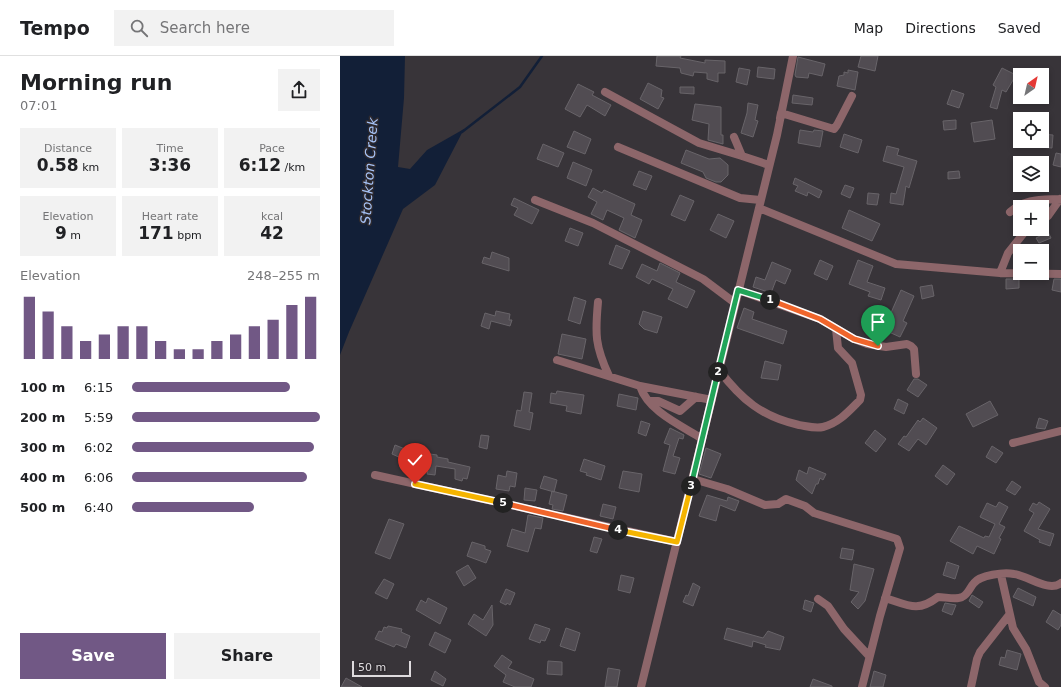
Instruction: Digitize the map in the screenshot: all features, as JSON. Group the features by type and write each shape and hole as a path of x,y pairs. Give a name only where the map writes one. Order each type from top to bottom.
{"street":[{"path":"777,135 792,56"},
{"path":"605,92 699,144 769,165"},
{"path":"641,687 781,114 827,128 835,128 852,96"},
{"path":"734,137 742,156"},
{"path":"618,147 740,198 760,204 896,264 1000,273 1061,274"},
{"path":"1010,212 1016,206 1029,201 1060,199"},
{"path":"1049,215 1060,199"},
{"path":"535,200 593,223 702,279 735,303"},
{"path":"1000,273 1008,253 1021,236"},
{"path":"738,290 801,311 854,339 867,344 886,347 907,344 912,346 914,349 916,374"},
{"path":"598,302 596,340 599,355 608,376"},
{"path":"719,370 738,393 763,413 788,423 822,428 840,420 860,400 861,396 852,363 838,348 836,329"},
{"path":"557,360 640,386 712,400"},
{"path":"640,386 644,395 649,401 677,423 701,438"},
{"path":"649,401 658,401 680,411 696,397"},
{"path":"1013,443 1061,431"},
{"path":"375,475 677,542"},
{"path":"693,479 727,489 765,505 778,504 786,499 804,506 814,513 897,539 900,548 869,656 862,687"},
{"path":"885,598 919,608 938,597 961,598 965,596 975,581 983,576 1014,574 1049,586 1061,583"},
{"path":"1001,575 1013,628 1026,649 1039,682 1045,687"},
{"path":"818,599 828,606 844,629 869,656"},
{"path":"971,687 976,659 1009,614"}],"water":[{"name":"Stockton Creek","path":"340,56 405,56 404,98 398,167 410,169 427,150 464,129 435,185 403,209 340,355"}],"building":[{"path":"657,56 681,56 680,58 705,63 705,60 725,61 725,73 718,73 718,82 707,79 707,73 694,72 693,76 681,73 680,68 656,66"},
{"path":"861,56 878,56 875,71 858,67"},
{"path":"798,57 825,64 822,76 809,73 808,78 796,77"},
{"path":"758,67 775,69 774,79 757,77"},
{"path":"739,68 750,70 747,85 736,82"},
{"path":"1002,68 1013,74 1013,80 1006,92 1002,90 997,109 990,107 996,87 993,85"},
{"path":"848,70 858,72 855,90 837,86 839,76 844,75 844,72 848,73"},
{"path":"648,83 662,90 661,97 664,98 658,109 640,99"},
{"path":"578,84 594,92 592,95 611,105 605,116 587,105 580,117 565,109"},
{"path":"680,87 694,87 694,94 680,93"},
{"path":"952,90 964,94 959,108 947,104"},
{"path":"793,95 813,98 812,105 792,103"},
{"path":"748,103 758,105 755,120 758,121 753,137 741,133 747,113"},
{"path":"695,104 721,107 721,135 723,135 723,144 708,140 709,124 692,120"},
{"path":"956,120 956,129 944,130 943,121"},
{"path":"992,120 995,139 974,142 971,123"},
{"path":"800,130 813,132 814,130 823,131 820,147 798,143"},
{"path":"574,131 591,139 585,154 567,147"},
{"path":"844,134 862,140 858,153 840,147"},
{"path":"1049,135 1053,135 1052,148 1049,148"},
{"path":"543,144 564,153 558,167 537,159"},
{"path":"887,146 899,149 897,155 917,161 909,188 906,186 903,205 890,203 891,193 896,194 904,167 883,161"},
{"path":"686,150 709,159 720,158 728,165 728,175 721,182 716,182 706,178 703,172 681,163"},
{"path":"1056,153 1061,154 1061,167 1053,165"},
{"path":"573,162 592,170 586,186 567,178"},
{"path":"639,171 652,176 646,190 633,185"},
{"path":"959,171 960,178 948,179 948,172"},
{"path":"795,178 822,191 819,198 808,192 807,196 795,191 798,186 793,184"},
{"path":"845,185 854,188 850,198 841,194"},
{"path":"593,188 602,193 604,190 635,204 631,215 642,220 635,238 619,230 624,218 607,210 603,220 591,214 597,202 588,197"},
{"path":"868,193 879,194 877,205 867,204"},
{"path":"680,195 694,201 685,221 671,215"},
{"path":"514,198 539,210 532,224 514,215 518,208 511,205"},
{"path":"849,210 880,224 872,241 842,228"},
{"path":"718,214 734,221 726,238 710,230"},
{"path":"570,228 583,233 578,246 565,241"},
{"path":"1049,234 1051,238 1039,243 1036,238 1040,236 1049,236"},
{"path":"616,245 630,251 622,269 609,264"},
{"path":"492,252 509,258 509,271 482,263 484,257 490,259"},
{"path":"820,260 833,266 827,280 814,274"},
{"path":"858,260 873,266 867,282 885,288 881,300 868,296 870,292 849,284"},
{"path":"772,262 791,270 785,284 776,280 771,293 753,287 756,277 765,280"},
{"path":"660,263 680,273 676,282 695,291 687,308 668,299 673,289 652,279 649,284 636,277 642,264 657,271"},
{"path":"1006,279 1019,280 1019,288 1006,289"},
{"path":"1054,279 1061,279 1061,292 1052,290"},
{"path":"932,285 934,296 922,299 920,287"},
{"path":"901,290 914,296 903,321 907,323 900,337 880,328 887,314 890,315"},
{"path":"574,297 586,301 580,324 568,320"},
{"path":"744,308 754,312 752,319 787,331 783,344 737,328"},
{"path":"496,311 510,314 509,320 512,320 510,326 491,321 489,329 481,326 485,313 495,316"},
{"path":"643,311 662,317 657,333 644,329 639,324"},
{"path":"562,334 586,339 582,359 558,354"},
{"path":"765,361 781,365 778,380 761,378"},
{"path":"914,379 918,379 927,385 918,397 907,390"},
{"path":"557,391 584,395 581,414 566,411 567,406 550,403 551,393 556,394"},
{"path":"524,392 532,393 529,412 533,413 530,430 514,426 517,410 521,411"},
{"path":"619,394 638,398 636,410 617,406"},
{"path":"898,399 908,404 904,414 894,409"},
{"path":"990,401 998,415 973,427 966,414"},
{"path":"923,418 937,428 926,445 918,439 909,451 898,444 904,436 906,437 918,420 920,422"},
{"path":"1039,418 1048,421 1045,429 1036,428"},
{"path":"641,421 650,424 646,436 638,433"},
{"path":"670,428 684,435 683,439 679,438 673,456 680,458 675,474 663,471 670,445 664,443"},
{"path":"875,430 886,439 876,452 865,443"},
{"path":"481,435 489,436 487,449 479,447"},
{"path":"395,445 405,449 401,458 392,454"},
{"path":"992,446 1003,453 996,463 986,457"},
{"path":"706,448 721,454 711,478 699,474"},
{"path":"405,454 429,458 430,454 437,455 437,457 448,459 448,462 470,467 467,479 463,478 462,481 455,479 455,469 436,466 435,475 427,474 428,471 402,467"},
{"path":"584,459 605,466 601,480 586,475 587,473 580,471"},
{"path":"943,465 955,474 947,485 935,476"},
{"path":"809,467 826,474 823,480 820,478 812,494 796,480 799,470 807,474"},
{"path":"507,471 517,473 515,487 510,486 509,491 496,489 498,475 506,477"},
{"path":"623,471 642,474 639,492 619,488"},
{"path":"544,476 557,480 554,492 540,488"},
{"path":"1012,481 1021,487 1015,495 1006,490"},
{"path":"525,488 537,490 535,501 524,500"},
{"path":"552,491 567,495 563,511 552,509 553,505 549,504"},
{"path":"707,495 727,501 728,497 739,501 735,511 720,505 716,521 699,516"},
{"path":"999,502 1008,507 999,524 1005,527 999,538 1001,539 994,554 977,546 973,554 950,541 959,526 984,538 985,536 989,537 995,524 980,517 987,503 996,507"},
{"path":"1039,502 1050,509 1038,529 1054,534 1050,546 1039,542 1040,540 1024,531 1034,513 1029,510 1033,503 1037,505"},
{"path":"603,504 616,507 613,519 600,516"},
{"path":"528,515 543,518 541,529 535,528 528,552 507,546 512,529 525,533"},
{"path":"389,519 404,524 390,559 375,553"},
{"path":"594,537 602,539 597,553 590,551"},
{"path":"472,542 485,546 485,549 491,551 486,563 467,556"},
{"path":"842,548 854,550 852,560 840,558"},
{"path":"947,562 959,566 955,579 943,575"},
{"path":"854,564 874,569 865,601 858,609 851,602 859,592 850,590"},
{"path":"468,565 476,578 464,586 456,572"},
{"path":"621,575 634,578 630,593 618,590"},
{"path":"384,579 394,584 387,599 375,593"},
{"path":"693,583 700,587 693,606 683,602 686,595 688,596"},
{"path":"1018,588 1036,597 1033,606 1013,597"},
{"path":"506,589 515,593 510,605 500,602"},
{"path":"972,595 983,602 979,608 969,601"},
{"path":"428,598 447,608 440,624 416,610 421,600 426,603"},
{"path":"805,600 814,603 811,612 803,609"},
{"path":"945,603 956,605 952,615 942,611"},
{"path":"492,605 493,625 486,636 468,624 474,614 483,620"},
{"path":"1053,610 1061,615 1061,625 1058,630 1046,622"},
{"path":"535,624 550,629 545,641 541,640 540,643 529,639"},
{"path":"388,626 402,629 401,632 410,636 406,648 396,644 394,647 375,639 379,631 382,632 384,627 387,628"},
{"path":"566,628 580,633 575,651 560,646"},
{"path":"727,628 763,638 768,631 784,637 780,650 765,647 766,645 753,641 752,647 724,639"},
{"path":"435,632 451,640 445,653 429,645"},
{"path":"1007,650 1021,654 1017,670 999,665 1001,657 1005,658"},
{"path":"502,655 512,662 508,668 534,679 531,687 515,687 503,682 506,675 494,666"},
{"path":"548,661 562,662 562,675 547,674"},
{"path":"608,668 620,670 617,687 605,687"},
{"path":"435,671 446,679 443,686 431,680"},
{"path":"874,671 886,675 883,687 870,687"},
{"path":"346,678 362,687 341,687"},
{"path":"813,679 832,686 832,687 810,687"}],"waterway":[{"path":"462,132 520,87 542,56"}],"route":[{"path":"415,484 628,533 677,542 738,290 801,311 820,319 854,339 878,346"}]}
